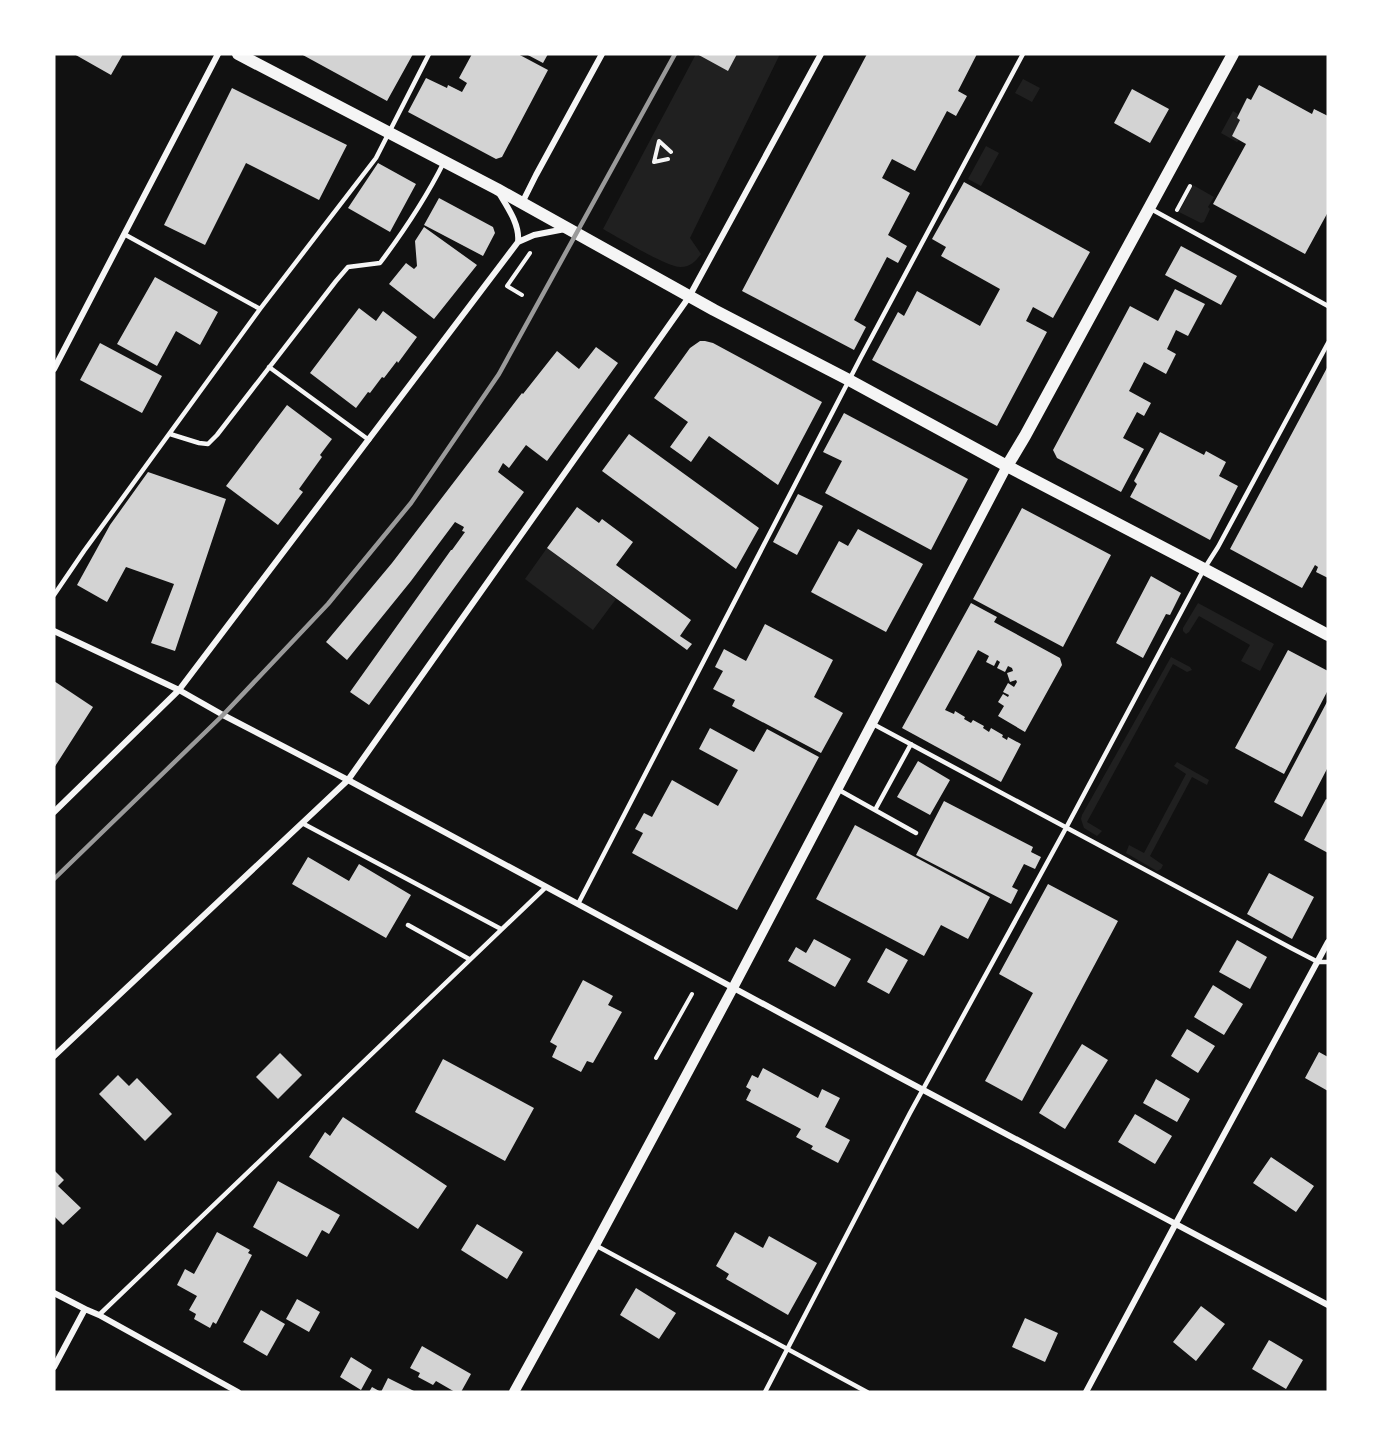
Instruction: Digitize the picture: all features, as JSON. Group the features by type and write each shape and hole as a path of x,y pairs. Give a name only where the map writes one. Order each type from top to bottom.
{"main road":[{"path":"238,54 497,189 688,297 1328,635"},
{"path":"1007,466 1233,54"}],"street":[{"path":"54,369 218,54"},
{"path":"522,203 602,54"},
{"path":"54,1056 348,780 688,297 821,54"},
{"path":"497,189 515,224 519,237 518,242"},
{"path":"54,812 179,690 518,242 534,235 568,229"},
{"path":"514,1392 733,988 1007,466"},
{"path":"54,631 179,690 1328,1305"},
{"path":"1086,1392 1328,942"},
{"path":"54,1293 99,1315 238,1392"},
{"path":"54,1367 85,1309"}],"lane":[{"path":"54,595 260,309 376,158 429,54"},
{"path":"578,904 849,380 1023,54"},
{"path":"170,434 208,444 348,267 380,263 404,231 444,162"},
{"path":"1148,208 1328,306"},
{"path":"124,234 260,309"},
{"path":"765,1392 923,1090 1328,343"},
{"path":"269,367 369,440"},
{"path":"871,723 1318,962 1328,962"},
{"path":"875,810 911,744"},
{"path":"836,789 916,833"},
{"path":"302,823 501,930"},
{"path":"99,1315 546,887"},
{"path":"408,925 469,959"},
{"path":"595,1245 867,1392"}],"path":[{"path":"668,159 654,162 659,141 671,152"},
{"path":"1177,211 1190,186"},
{"path":"522,295 507,286 534,247"},
{"path":"656,1058 692,994"}],"shaded area":[{"path":"696,54 780,54 690,238 701,254 692,263 681,267 655,258 603,229"},
{"path":"1023,79 1040,88 1032,102 1015,93"},
{"path":"1233,111 1238,114 1237,118 1240,120 1232,136 1239,140 1237,142 1221,133"},
{"path":"986,146 999,153 981,186 968,179"},
{"path":"1193,185 1214,197 1208,207 1210,209 1204,222 1201,223 1179,212"},
{"path":"547,548 616,599 593,630 525,579"},
{"path":"1198,603 1274,644 1260,671 1241,661 1250,645 1199,616 1189,632 1186,634 1183,631"},
{"path":"1171,657 1192,670 1187,672 1173,664 1087,822 1102,831 1097,836 1084,828 1082,815"},
{"path":"1177,762 1209,780 1207,785 1192,777 1150,856 1163,865 1157,871 1126,853 1129,845 1144,853 1186,774 1174,766"}],"building":[{"path":"74,54 123,54 111,75"},
{"path":"301,54 413,54 387,101"},
{"path":"472,54 518,54 548,70 502,157 496,159 408,112 426,78 462,92 467,83 459,78"},
{"path":"526,54 548,54 543,63"},
{"path":"697,54 737,54 728,71"},
{"path":"867,54 977,54 958,91 967,96 956,116 947,111 915,171 892,159 882,178 910,193 888,235 907,246 898,263 887,257 854,320 866,327 854,350 742,291"},
{"path":"1259,85 1312,114 1314,109 1328,116 1328,212 1305,254 1213,204 1246,144 1232,136 1240,120 1237,118 1247,98 1251,100"},
{"path":"232,88 347,145 319,200 246,163 205,245 164,225"},
{"path":"1132,89 1169,109 1150,143 1114,123"},
{"path":"378,163 416,184 390,232 348,208"},
{"path":"964,182 1090,252 1053,318 1033,307 1026,321 1047,332 997,426 872,360 898,312 904,316 917,291 980,326 1000,289 941,256 946,247 932,239"},
{"path":"439,198 493,227 495,233 483,256 424,225"},
{"path":"424,227 477,265 434,319 389,284 406,263 414,269 417,266 415,241"},
{"path":"1181,246 1237,276 1221,305 1165,275"},
{"path":"155,277 218,312 200,345 176,331 157,366 117,344"},
{"path":"1175,289 1205,304 1188,336 1176,330 1167,349 1176,354 1166,374 1144,362 1129,391 1151,403 1144,416 1137,412 1123,438 1144,449 1121,492 1057,458 1053,450 1130,306 1158,321"},
{"path":"359,308 376,321 383,311 417,337 398,363 397,361 356,408 310,373"},
{"path":"700,341 713,343 822,402 778,485 709,436 691,462 670,447 688,422 654,398 690,348"},
{"path":"100,343 162,376 142,413 80,380"},
{"path":"596,347 618,363 547,461 526,445 509,468 503,463 498,472 524,492 369,705 350,692 465,532 462,531 464,527 455,522 347,660 326,642 392,563 522,393 557,351 579,369"},
{"path":"1328,366 1328,578 1316,572 1318,567 1315,565 1302,588 1230,549"},
{"path":"287,405 332,439 299,489 303,492 278,525 226,486"},
{"path":"844,413 968,479 931,550 825,493 842,461 823,452"},
{"path":"1160,432 1204,455 1206,451 1226,462 1219,476 1238,486 1210,540 1130,497 1137,484 1134,481"},
{"path":"629,434 759,528 736,569 602,471"},
{"path":"148,472 226,499 175,651 151,643 174,584 126,567 107,602 77,585 110,525"},
{"path":"798,494 823,506 797,555 773,542"},
{"path":"577,507 599,523 602,519 633,542 616,565 691,620 680,636 692,644 687,650 547,548"},
{"path":"1022,508 1111,555 1063,647 973,599"},
{"path":"858,529 923,564 886,632 811,592 839,541 848,546"},
{"path":"1151,576 1181,593 1170,615 1166,614 1143,658 1116,643"},
{"path":"971,603 997,617 994,622 1060,658 1062,665 1025,732 998,716 1004,706 998,702 1003,694 1008,697 1009,695 1003,692 1008,683 1014,687 1017,682 1016,680 1010,682 1007,673 1013,671 1012,668 1008,666 1005,672 997,668 1000,662 997,660 994,666 986,662 989,656 978,650 945,710 954,714 955,711 971,723 973,720 984,726 983,728 989,732 991,728 1007,740 1008,737 1021,744 1001,782 902,728"},
{"path":"765,624 833,660 814,697 843,713 821,753 732,706 735,700 713,689 723,671 715,667 724,649 746,661"},
{"path":"1288,650 1328,671 1328,690 1284,774 1235,748"},
{"path":"54,681 93,707 54,768"},
{"path":"1328,700 1328,767 1302,817 1274,802"},
{"path":"710,728 754,752 767,729 819,757 737,910 632,853 643,833 635,829 644,813 652,817 672,780 718,806 738,770 699,749"},
{"path":"918,761 950,780 930,815 897,797"},
{"path":"1326,799 1328,800 1328,853 1304,840"},
{"path":"944,801 1033,847 1031,852 1041,857 1035,869 1024,864 1012,887 1018,890 1011,904 916,855"},
{"path":"855,825 990,897 968,939 941,925 924,956 816,899"},
{"path":"308,857 349,881 359,864 411,895 386,938 292,884"},
{"path":"1269,873 1314,897 1292,939 1247,914"},
{"path":"1048,884 1118,921 1022,1101 985,1081 1033,993 999,974"},
{"path":"814,939 851,959 835,987 788,961 796,947 806,953"},
{"path":"1237,940 1267,957 1250,989 1219,972"},
{"path":"886,948 908,960 889,994 867,982"},
{"path":"583,980 613,996 608,1005 622,1012 593,1063 587,1061 581,1072 552,1057 557,1046 550,1042"},
{"path":"1213,985 1243,1004 1224,1035 1194,1017"},
{"path":"1187,1029 1215,1046 1198,1073 1171,1056"},
{"path":"1082,1044 1108,1060 1065,1129 1039,1113"},
{"path":"1319,1052 1328,1057 1328,1091 1305,1078"},
{"path":"280,1053 302,1075 278,1099 256,1077"},
{"path":"443,1059 534,1108 505,1161 415,1112"},
{"path":"763,1068 818,1098 822,1089 840,1098 825,1127 850,1140 838,1163 811,1149 813,1146 796,1137 801,1129 746,1100 751,1090 746,1087 752,1075 758,1078"},
{"path":"118,1075 129,1086 137,1078 172,1114 145,1141 99,1094"},
{"path":"1156,1079 1190,1099 1177,1122 1143,1103"},
{"path":"1135,1114 1172,1136 1155,1164 1118,1142"},
{"path":"343,1117 447,1186 418,1229 309,1157 325,1132 330,1136"},
{"path":"1271,1157 1314,1186 1296,1212 1253,1183"},
{"path":"54,1170 64,1180 58,1186 81,1208 63,1225 54,1216"},
{"path":"278,1181 340,1215 329,1234 322,1230 307,1257 253,1227"},
{"path":"477,1224 523,1252 507,1279 461,1250"},
{"path":"217,1232 250,1250 248,1253 252,1255 216,1324 213,1322 210,1328 194,1319 196,1314 189,1310 197,1296 177,1285 185,1269 194,1274"},
{"path":"735,1232 763,1248 769,1236 817,1263 788,1315 726,1279 729,1274 716,1266"},
{"path":"636,1288 676,1313 659,1339 620,1315"},
{"path":"297,1299 320,1312 309,1332 286,1319"},
{"path":"1201,1306 1225,1324 1196,1361 1173,1342"},
{"path":"261,1310 285,1324 267,1356 243,1342"},
{"path":"1025,1318 1058,1333 1045,1362 1012,1347"},
{"path":"1269,1340 1303,1360 1286,1389 1252,1369"},
{"path":"422,1346 471,1374 461,1392 455,1392 436,1381 433,1385 418,1377 420,1373 410,1368"},
{"path":"351,1357 372,1370 361,1390 340,1377"},
{"path":"388,1378 416,1392 381,1392"},
{"path":"372,1387 381,1392 369,1392"}],"railway":[{"path":"54,879 223,715 328,604 411,503 499,374 675,54"}]}
